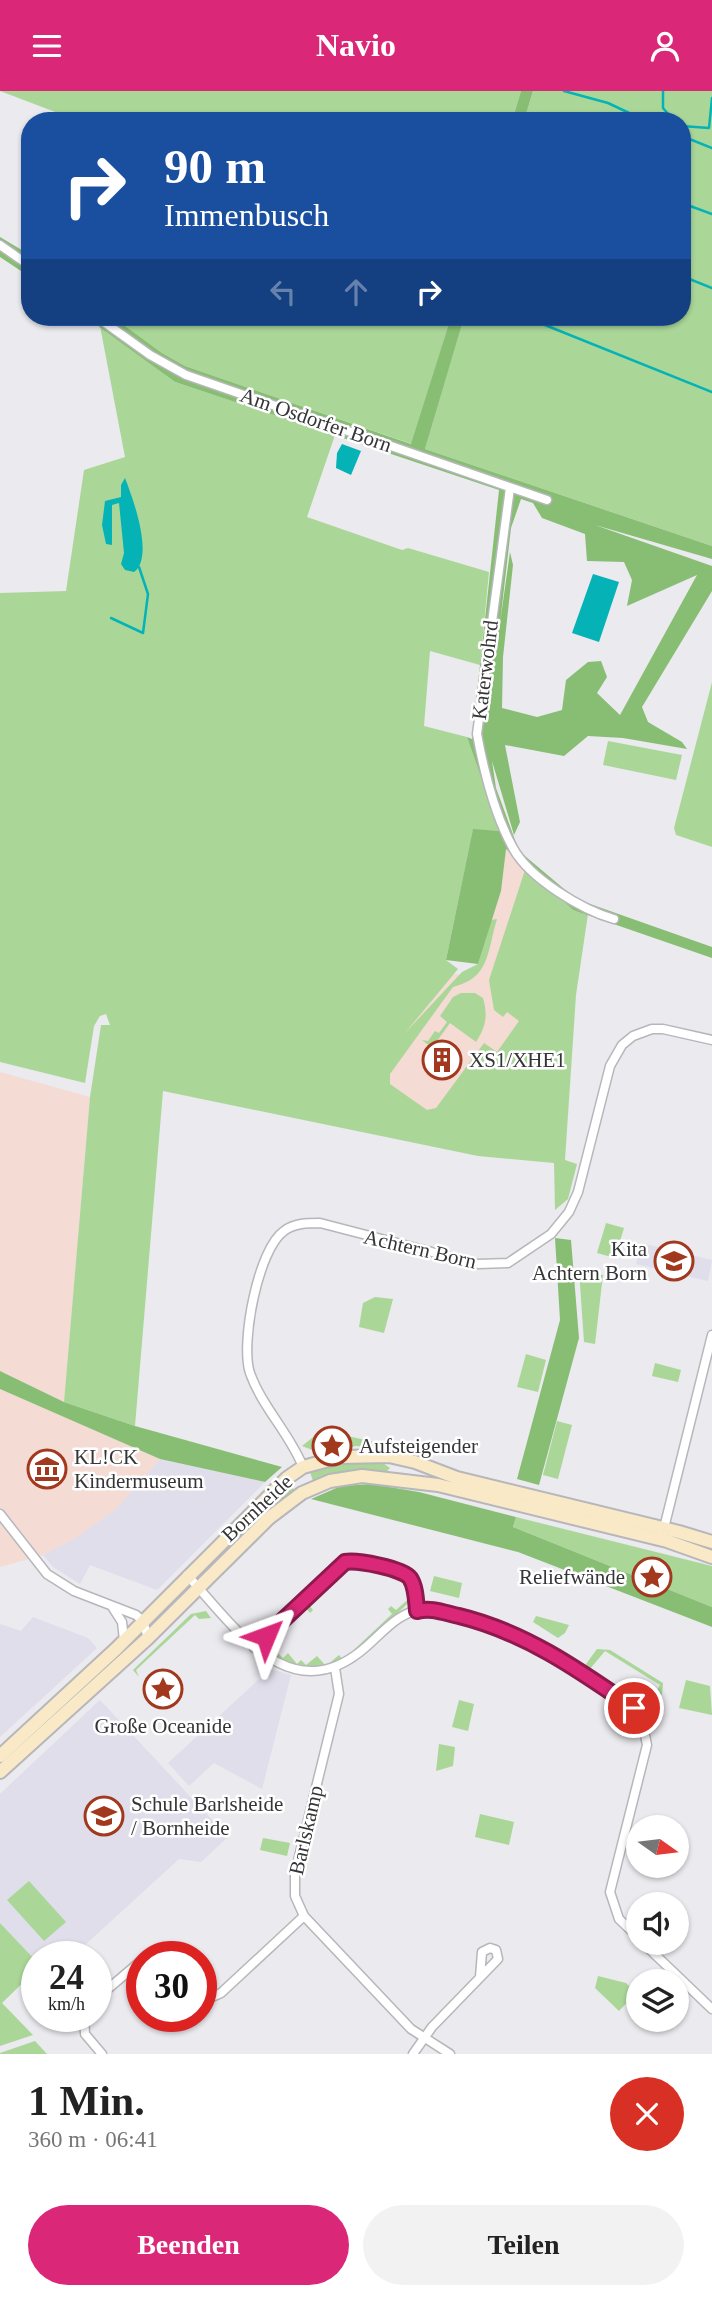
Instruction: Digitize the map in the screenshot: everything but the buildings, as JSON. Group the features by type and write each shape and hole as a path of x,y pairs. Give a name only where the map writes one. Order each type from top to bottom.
{"street":[{"path":"0,245 21,260"},
{"name":"Am Osdorfer Born","path":"109,326 149,355 186,375 547,501"},
{"name":"Katerwohrd","path":"510,488 477,734 482,762 496,809 518,855 550,885 582,909 614,919"},
{"name":"Achtern Born","path":"303,1467 255,1384 247,1360 246,1334 266,1256 274,1240 295,1225 320,1223 478,1264 508,1263 551,1234 569,1212 578,1192 610,1066 622,1045 643,1032 663,1028 712,1040"},
{"path":"663,1534 712,1335"},
{"name":"Bornheide","path":"0,1756 124,1640 287,1478 303,1467 361,1455 395,1457 457,1478 663,1534 712,1557"},
{"path":"389,1480 398,1472 395,1457"},
{"name":"Bornheide","path":"0,1772 148,1637 269,1518 302,1493 345,1478 389,1480 452,1488 609,1528 712,1542"},
{"path":"0,1514 47,1574 143,1621 148,1637"},
{"path":"254,1648 345,1562 368,1563 407,1575 411,1580 417,1611"},
{"path":"187,1576 254,1648 269,1659 302,1670 335,1668 350,1661 397,1619 417,1611 433,1610 495,1625 518,1634 634,1708 642,1721 647,1745 610,1892 619,1919 626,1926"},
{"path":"113,1608 122,1622 124,1640"},
{"name":"Barlskamp","path":"335,1668 339,1694 294,1880 295,1896 304,1916 411,2029 450,2054"},
{"path":"217,1994 304,1916"},
{"path":"655,1955 712,2010"},
{"path":"112,1985 126,1974"},
{"path":"413,2054 424,2038 480,1977"},
{"path":"85,2032 102,2054"}],"shaded area":[{"path":"505,849 573,910 566,971 445,1139 368,1082 448,974 474,975 501,891"},
{"path":"0,1072 90,1097 64,1402 0,1371"},
{"name":"Kita Achtern Born","path":"641,1243 712,1260 708,1281 636,1264"},
{"path":"0,1389 160,1459 117,1508 77,1537 43,1555 0,1567"},
{"path":"160,1459 265,1482 157,1590 90,1565 80,1584 53,1567 43,1555 77,1537 117,1508"},
{"path":"33,1617 88,1638 97,1648 0,1737 0,1624 21,1631"},
{"path":"270,1669 291,1675 262,1789 214,1763 189,1786 168,1763"},
{"name":"Schule Barlsheide / Bornheide","path":"100,1700 228,1837 201,1862 179,1859 89,1941 21,1941 21,1945 0,1923 0,1794"}],"green space":[{"path":"0,91 521,91 515,112 55,112"},
{"path":"521,91 533,91 527,112 515,112"},
{"path":"533,91 712,91 712,546 425,449 460,326 691,326 691,112 527,112"},
{"path":"0,237 21,250 21,271 0,257"},
{"path":"98,326 125,326 185,366 411,444 448,326 461,326 425,449 712,546 712,559 595,525 712,566 712,591 642,707 648,722 682,742 687,749 623,738 588,736 564,756 505,745 520,822 514,835 492,761 496,788 519,851 576,899 712,947 712,958 573,910 506,849 501,891 478,964 446,960 473,829 500,831 467,737 472,739 499,490 175,382","holes":["521,499 533,503 542,518 585,534 587,561 624,562 632,580 627,606 697,575 620,715 597,693 607,677 601,661 588,662 566,680 562,710 537,717 502,708 503,657 513,565 510,552 500,623 511,528"]},
{"path":"100,326 175,382 335,435 307,517 402,550 408,548 489,572 480,665 430,651 424,726 467,737 501,831 473,830 446,960 458,969 405,1033 462,972 478,964 491,920 497,919 481,970 465,983 453,987 390,1074 390,1084 427,1110 436,1108 484,1043 497,1052 519,1021 507,1012 503,1017 494,1010 489,980 526,867 573,910 588,914 576,995 565,1160 577,1164 568,1199 555,1210 554,1163 478,1156 163,1091 135,1426 64,1402 90,1097 101,1025 110,1025 106,1014 100,1016 94,1026 85,1083 0,1062 0,593 66,591 84,470 125,457"},
{"path":"125,326 448,326 412,444 185,366"},
{"path":"712,682 712,847 676,835 674,828"},
{"path":"608,741 682,755 676,780 603,765"},
{"path":"461,993 475,993 483,998 485,1021 476,1042 450,1023 432,1048 422,1040 428,1041 435,1031 439,1033 447,1022 440,1016 453,997"},
{"path":"606,1223 624,1228 615,1258 597,1253"},
{"path":"555,1238 571,1240 579,1338 539,1485 517,1479 560,1320"},
{"path":"579,1270 603,1275 595,1344 584,1342"},
{"path":"375,1297 393,1299 384,1333 359,1327 363,1303"},
{"path":"526,1354 546,1360 538,1392 517,1387"},
{"path":"655,1363 681,1370 678,1382 652,1376"},
{"path":"0,1371 64,1402 135,1426 282,1467 265,1482 160,1459 0,1389"},
{"path":"557,1421 572,1425 558,1479 543,1475"},
{"path":"322,1430 391,1446 391,1449 356,1446 320,1453 302,1446"},
{"path":"345,1460 381,1462 390,1468 386,1472 349,1471 314,1484 309,1469"},
{"path":"287,1483 297,1492 212,1568 209,1566"},
{"path":"371,1484 419,1492 516,1517 513,1527 712,1607 712,1627 518,1552 311,1499 341,1486"},
{"path":"516,1517 712,1566 712,1607 513,1527"},
{"path":"434,1576 462,1583 459,1598 430,1591"},
{"path":"410,1588 412,1597 409,1601 344,1659 392,1614 388,1609 391,1606 396,1610 411,1597 406,1591"},
{"path":"323,1590 309,1605 313,1610 310,1613 306,1608 275,1637 277,1632"},
{"path":"206,1611 211,1618 199,1619 195,1615 136,1670 139,1677 133,1670 191,1614"},
{"path":"536,1616 569,1625 565,1633 558,1638 533,1622"},
{"path":"273,1640 276,1644 273,1648 283,1658 288,1653 297,1664 301,1660 306,1665 317,1656 326,1666 301,1666 283,1660 272,1649"},
{"path":"597,1649 610,1650 663,1683 662,1695 656,1692 660,1685 605,1651 589,1670 649,1707 654,1700 659,1703 654,1709 645,1712 588,1672 586,1664"},
{"path":"339,1655 343,1660 336,1663 326,1666"},
{"path":"686,1680 710,1686 712,1715 679,1708"},
{"path":"459,1700 474,1704 468,1731 452,1727"},
{"path":"439,1744 455,1747 453,1766 436,1771"},
{"path":"480,1814 514,1822 509,1845 475,1837"},
{"path":"263,1838 290,1843 287,1856 260,1850"},
{"path":"29,1881 66,1922 44,1941 7,1900"},
{"path":"0,1923 21,1945 21,1985 2,2003 21,2023 21,2032 30,2032 33,2035 0,2046"},
{"path":"598,1976 626,1983 626,2004 619,2011 595,1988"},
{"path":"35,2041 47,2054 0,2054 0,2053"}],"water":[{"path":"342,444 361,451 351,475 336,468 337,453"},
{"path":"125,478 142,540 140,564 134,572 125,570 121,564 124,553 119,503 112,505 112,545 106,544 102,525 105,501 121,497 121,485"},
{"path":"593,574 619,582 599,642 572,633"}],"waterway":[{"path":"564,91 608,103 627,112"},
{"path":"663,91 663,108 666,112"},
{"path":"691,127 709,128 712,98"},
{"path":"691,140 712,148"},
{"path":"691,206 712,214"},
{"path":"691,280 712,288"},
{"path":"547,326 712,392"},
{"path":"111,618 143,633 148,594 139,567"}],"place":[{"name":"XS1/XHE1","path":"442,1060"},
{"name":"Kita Achtern Born","path":"674,1261"},
{"name":"Aufsteigender","path":"332,1446"},
{"name":"KL!CK Kindermuseum","path":"47,1469"},
{"name":"Reliefwände","path":"652,1577"},
{"name":"Große Oceanide","path":"163,1689"},
{"name":"Schule Barlsheide / Bornheide","path":"104,1816"}],"route":[{"path":"266,1636 345,1562 368,1563 407,1575 411,1580 417,1611 433,1610 495,1625 518,1634 634,1708"}]}
